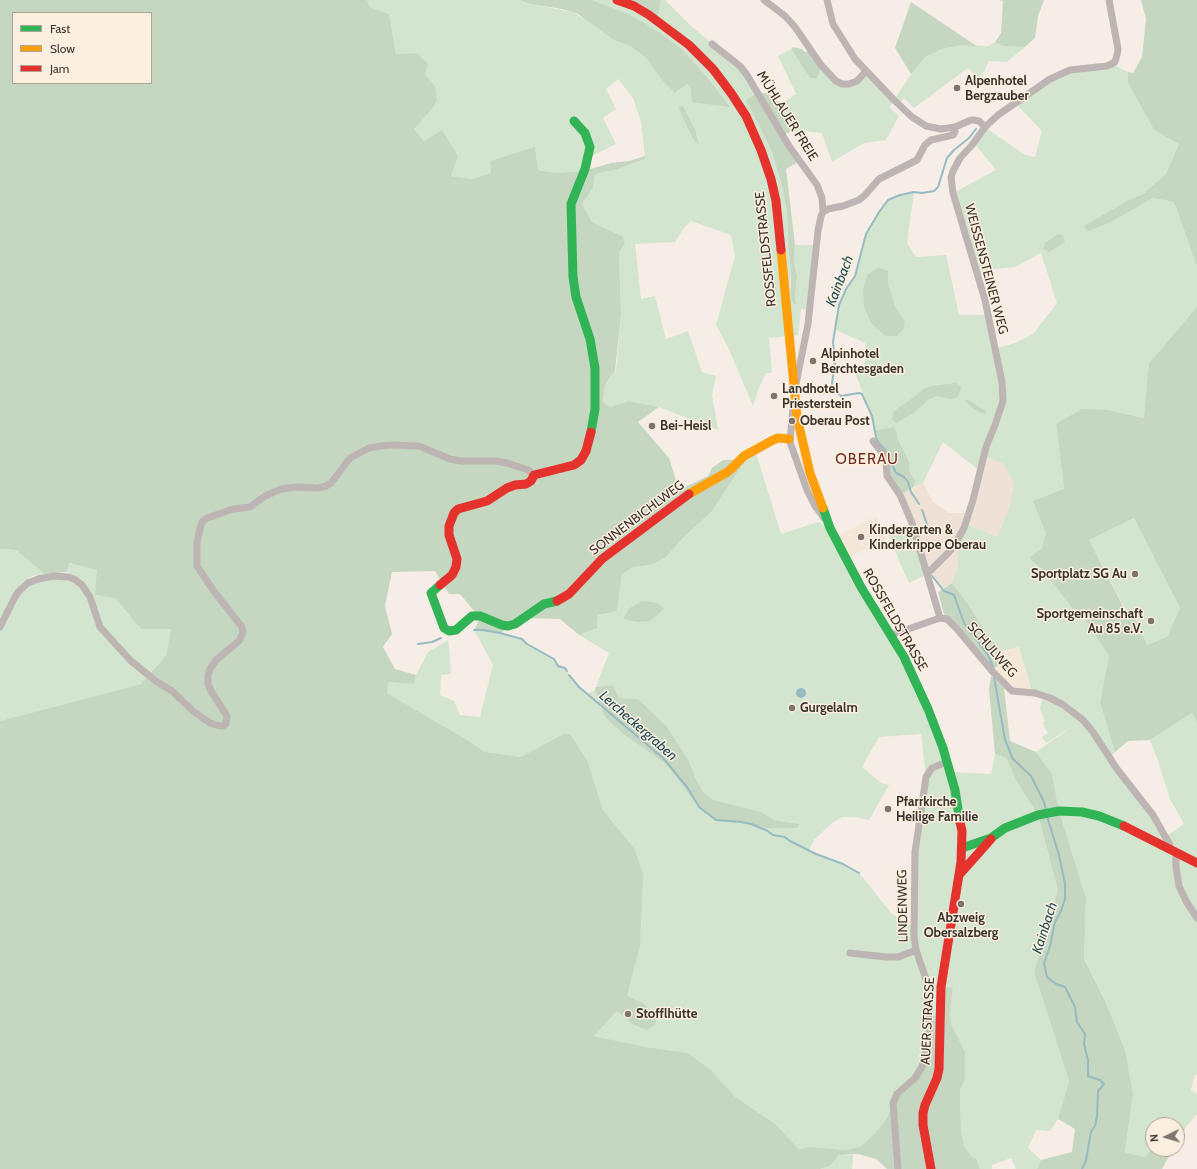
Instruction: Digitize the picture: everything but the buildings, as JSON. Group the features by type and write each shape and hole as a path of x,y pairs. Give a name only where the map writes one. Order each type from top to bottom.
{"main road":[{"name":"ROSSFELDSTRASSE","path":"617,0 634,6 657,20 689,45 713,69 746,116 761,150 771,179 776,201 794,393 797,417 810,473 830,528 861,587 904,657 928,709 948,762 959,806 962,831 962,848"},
{"name":"SONNENBICHLWEG","path":"574,121 585,133 590,147 585,169 571,204 573,277 576,296 590,339 595,368 596,387 593,425 586,451 581,460 574,465 534,475 531,481 526,484 515,485 487,500 458,509 454,513 451,518 449,535 457,559 456,567 452,575 431,593 446,630 456,630 472,616 480,616 508,626 515,624 544,604 557,601 569,594 602,559 690,493 729,471 744,456 773,440 778,438 789,439"},
{"path":"959,875 991,838 1005,828 1038,815 1059,811 1082,812 1099,816 1121,825 1197,863"},
{"path":"962,831 980,842"},
{"path":"962,848 991,838"},
{"path":"962,848 973,854 978,854"},
{"name":"AUER STRASSE","path":"931,1169 923,1125 923,1113 939,1069 941,987 962,848"}],"street":[{"path":"764,0 785,16 821,65 836,81 842,84 849,84 857,81 866,71"},
{"path":"827,0 830,14 838,33 856,59 894,100 920,122 932,128 941,129 955,127 970,120 974,120 979,121 985,127"},
{"name":"WEISSENSTEINER WEG","path":"927,574 953,548 964,528 973,500 986,447 996,425 1002,400 1002,382 985,300 951,177 956,164 985,127 1009,107 1057,75 1070,70 1107,66 1115,62 1118,48 1109,0"},
{"name":"MÜHLAUER FREIE","path":"712,44 740,66 747,75 789,146 817,185 822,198 823,212 818,231 808,324 794,393"},
{"path":"823,212 828,209 843,206 859,200 879,179 918,160 925,145 931,140 953,135 955,132 955,127"},
{"name":"ROSSFELDSTRASSE","path":"794,393 789,439 807,490 815,506 830,528"},
{"path":"873,440 886,460 887,476 900,495 912,523 940,618 891,635"},
{"path":"0,627 19,591 28,583 38,579 54,576 69,577 76,580 90,597 100,627 131,661 172,692 193,711 210,723 222,726 226,724 227,716 211,691 208,684 208,676 210,669 216,660 239,641 243,633 238,622 213,590 197,566 198,533 202,522 207,518 233,509 250,507 265,496 281,489 296,487 318,488 326,486 331,483 350,458 369,448 381,446 419,446 450,459 461,461 496,461 507,463 528,470 534,475"},
{"name":"SCHULWEG","path":"940,618 947,619 957,629 993,672 1012,691 1041,694 1062,704 1083,720 1093,732 1117,769 1153,815 1173,851"},
{"name":"LINDENWEG","path":"898,1169 894,1103 897,1094 915,1078 922,1067 928,1044 929,1031 927,982 916,950 913,926 914,860 926,777 932,768 948,762"},
{"path":"1153,842 1159,835 1160,829"},
{"path":"1173,851 1180,886 1186,901 1197,918"},
{"path":"850,953 898,957 916,950"}],"shaded area":[{"path":"984,456 1004,464 1015,484 1009,509 997,537 966,523 958,541 958,566 952,583 942,588 932,576 927,574 900,495 923,483 933,502 949,513 969,513"},
{"name":"Kindergarten & Kinderkrippe Oberau","path":"876,516 887,538 846,559 835,537"},
{"path":"1019,647 1031,688 1035,693 1017,692 993,669 1003,662 1001,651"}],"green space":[{"path":"0,0 367,0 370,7 389,14 396,54 417,53 428,64 425,74 435,86 437,100 432,109 414,129 424,141 442,130 458,156 451,176 471,179 491,173 490,161 535,147 538,170 557,173 584,171 611,163 629,161 645,156 645,159 618,169 595,174 593,188 582,204 592,222 622,236 625,243 619,253 621,315 615,371 605,385 603,402 610,407 629,401 659,407 638,422 669,458 679,490 708,476 712,468 723,460 734,460 744,456 741,467 712,511 683,538 665,558 651,565 632,567 622,575 617,611 598,615 597,628 579,635 560,619 525,618 500,633 474,630 480,618 460,594 449,594 435,571 392,572 385,606 392,634 383,647 395,669 416,675 414,684 388,682 387,693 485,752 521,757 563,734 570,734 588,762 603,810 634,848 643,873 640,947 627,996 643,1003 657,1017 655,1025 647,1030 632,1024 617,1011 594,1036 646,1047 688,1053 712,1071 734,1096 774,1123 799,1149 810,1147 847,1150 861,1146 874,1134 887,1118 893,1103 922,1067 929,1019 940,1013 941,987 953,988 950,1010 951,1024 965,1052 965,1080 960,1090 961,1130 964,1146 972,1157 976,1158 980,1169 887,1169 876,1159 858,1154 839,1155 830,1166 820,1169 0,1169 0,721 141,684 166,655 171,629 141,629 115,598 95,595 97,570 69,563 67,572 44,574 16,550 0,550"},
{"path":"367,0 519,0 530,4 572,12 585,19 612,39 632,47 647,59 676,93 687,83 691,88 730,107 708,78 681,48 658,31 629,14 592,0 617,0 657,20 661,0 665,0 692,27 726,55 759,93 746,101 772,152 783,190 787,212 791,271 790,286 796,304 795,297 797,276 794,263 795,245 817,245 809,310 801,309 798,335 769,338 772,373 766,373 758,390 753,406 728,347 716,325 735,256 731,235 691,221 684,228 675,242 635,244 641,299 655,296 666,339 688,331 702,372 716,376 712,395 718,430 659,407 629,401 610,407 603,403 605,385 616,371 621,315 619,253 622,236 592,222 582,204 593,188 595,174 618,169 645,159 641,122 633,98 618,79 606,89 616,109 603,118 616,144 588,158 584,171 557,173 538,170 535,148 490,161 491,173 471,179 451,176 442,130 424,141 414,129 432,109 435,86 425,74 417,53 396,54 389,14 370,7"},
{"path":"519,0 592,0 629,14 658,31 681,48 708,78 730,107 692,102 691,88 687,84 675,93 663,81 647,59 632,47 612,39 578,14 562,9 530,4"},
{"path":"617,0 661,0 657,21"},
{"path":"999,0 1044,0 1038,16 1035,38 1025,47 1003,46 995,42 1001,33 1003,1"},
{"path":"1141,0 1197,0 1197,266 1174,202 1153,198 1113,221 1087,232 1084,226 1123,203 1143,194 1166,174 1179,144 1154,130 1128,83 1128,72 1133,73 1142,57 1146,19"},
{"path":"911,2 978,47 963,45 942,49 925,57 911,74 895,48"},
{"path":"995,42 1003,46 1025,47 1007,62 989,61 980,80 968,68 914,108 904,98 898,104 895,101 889,107 899,116 886,140 864,143 832,162 822,133 794,130 786,120 781,104 796,94 778,56 791,49 810,78 821,65 830,76 849,84 866,71 894,100 911,74 925,57 942,49 963,45 988,46"},
{"path":"793,47 802,49 805,52 811,51 821,65 817,78 810,78 791,49"},
{"path":"1112,64 1128,72 1128,83 1154,130 1179,144 1166,174 1143,194 1123,203 1084,226 1087,232 1113,221 1153,198 1174,202 1197,266 1197,307 1149,363 1145,418 1109,410 1056,424 1064,489 1046,533 1042,548 1029,558 1044,571 1077,615 1085,620 1109,656 1100,703 1115,752 1109,758 1165,837 1184,824 1170,799 1150,740 1192,713 1197,723 1197,1074 1194,1076 1191,1090 1197,1094 1197,1114 1185,1128 1185,1117 1145,1117 1145,1157 1125,1152 1133,1094 1125,1050 1106,1003 1084,959 1086,898 1059,811 1052,774 1036,752 1073,726 1046,743 1042,737 1048,733 1042,723 1045,721 1040,709 1041,702 1043,700 1049,700 1066,711 1062,705 1035,693 1031,688 1019,647 1001,651 984,630 968,604 952,583 958,566 958,541 965,523 997,537 1009,509 1014,484 1004,464 984,456 980,471 943,442 923,483 914,487 915,480 909,471 910,463 898,439 895,427 875,430 872,416 855,373 865,372 865,343 836,330 839,305 846,289 855,276 866,234 888,200 900,195 914,192 907,243 916,257 946,255 959,315 988,315 995,349 1015,343 1033,334 1057,303 1041,253 1015,267 994,269 978,276 953,193 996,170 974,143 985,127 1025,155 1035,157 1042,131 1015,103 1057,75"},
{"path":"759,93 768,93 781,104 786,120 794,130 783,135 800,161 786,169 795,245 794,263 797,276 795,297 796,304 794,304 791,299 791,271 787,212 783,190 772,152 746,101 750,97"},
{"path":"683,106 695,130 699,146 692,137 680,111 679,107"},
{"path":"1058,234 1063,235 1065,242 1049,252 1044,249 1045,243"},
{"path":"878,268 888,271 888,284 895,306 905,322 903,330 896,336 886,336 872,324 864,307 863,289 868,274"},
{"path":"1197,307 1197,723 1192,713 1150,740 1128,741 1115,752 1100,703 1109,656 1085,620 1077,615 1044,571 1029,558 1042,548 1046,533 1033,501 1064,489 1056,424 1082,409 1109,410 1144,418 1149,363","holes":["1134,518 1180,608 1167,637 1147,645 1136,621 1128,616 1089,540"]},
{"path":"956,383 961,387 956,398 951,399 937,396 928,400 914,413 896,423 892,419 894,411 923,389"},
{"path":"968,399 980,408 987,411 985,414 975,410 965,401"},
{"path":"895,427 898,439 910,463 909,471 915,480 914,487 900,495 890,481 886,460 875,430"},
{"path":"755,450 781,534 818,522 830,528 891,635 950,772 991,774 995,754 1006,758 1017,782 1038,815 1058,890 1034,972 1069,1081 1058,1119 1050,1131 1036,1130 1028,1148 1041,1160 1037,1169 1016,1169 1011,1158 992,1165 992,1169 980,1169 976,1158 972,1157 964,1146 961,1130 960,1090 965,1080 965,1052 951,1024 950,1010 953,988 940,1001 925,1058 893,1103 887,1118 874,1134 861,1146 847,1150 810,1147 799,1149 774,1123 734,1096 712,1071 688,1053 646,1047 594,1036 617,1011 632,1024 643,1003 627,996 640,947 634,848 603,810 588,762 563,734 521,757 484,752 464,738 387,693 388,682 414,684 416,675 428,652 448,640 451,674 441,675 440,695 454,701 460,715 480,717 493,665 474,630 500,633 522,639 527,644 554,659 558,666 565,668 573,682 587,694 595,690 605,717 622,733 666,764 716,820 741,822 767,828 799,824 774,820 761,812 713,801 703,792 695,777 638,699 619,698 613,685 596,687 609,653 579,635 597,628 598,615 617,611 622,575 632,567 651,565 665,558 683,538 712,511 741,467 744,456","holes":["921,734 926,777 914,859 913,926 892,914 859,873 843,864 809,850 814,840 832,823 840,818 856,817 869,820 889,785 881,783 862,767 879,737"]},
{"name":"Sportplatz SG Au","path":"1134,518 1180,608 1167,637 1147,645 1136,621 1129,616 1089,540"},
{"path":"912,523 927,574 909,583 888,535"},
{"path":"0,550 16,550 44,574 32,576 21,584 0,622"},
{"path":"68,563 98,570 95,595 115,598 141,629 171,629 166,655 149,674 105,630 88,588 80,578 67,572"},
{"path":"55,578 75,581 83,590 89,601 95,621 146,678 141,684 0,721 0,630 17,598 32,582"},
{"path":"952,583 968,604 984,630 1001,651 1003,663 993,669 959,627 944,614 938,592"},
{"path":"642,601 658,603 664,609 650,621 638,622 623,619 630,608"},
{"path":"991,676 1004,688 1010,741 1036,752 1052,774 1059,811 1086,898 1084,959 1106,1003 1125,1050 1133,1094 1125,1152 1145,1157 1169,1157 1162,1169 1037,1169 1041,1160 1072,1152 1075,1129 1058,1119 1069,1081 1034,972 1058,890 1038,815 1017,782 1006,758 995,754 989,690"},
{"path":"613,685 619,698 638,699 667,727 688,760 703,792 713,800 761,812 774,820 799,824 797,828 767,828 741,822 716,820 699,807 666,764 622,733 605,717 595,690 596,687"},
{"path":"839,1155 853,1155 852,1169 820,1169 830,1166"}],"water":[{"path":"799,688 803,688 805,689 805,697 799,698 796,695 796,691"}],"waterway":[{"name":"Kainbach","path":"919,504 911,492 908,482 904,477 896,473 885,450 879,443 876,437 872,416 862,394 859,393 841,396 834,390 832,384 835,361 833,342 839,305 846,289 855,276 866,234 879,212 888,200 900,195 914,192 922,193 934,191 938,187 947,158 954,150 969,138 976,129"},
{"name":"Kainbach","path":"922,510 929,530"},
{"name":"Kainbach","path":"932,576 944,591 954,595 964,623 988,655 993,667"},
{"name":"Lercheckergraben","path":"474,630 500,633 522,639 527,644 554,659 558,666 565,668 567,671"},
{"name":"Lercheckergraben","path":"418,644 432,642 441,638"},
{"name":"Lercheckergraben","path":"569,675 579,687 663,758 687,787 699,807 716,820 751,824 766,830 773,835 785,837 816,854 843,864 859,873"},
{"name":"Kainbach","path":"994,677 1005,740 1013,759 1031,776 1044,802 1046,810"},
{"name":"Kainbach","path":"1047,816 1059,855 1065,884 1065,899 1055,922 1050,946 1044,963 1047,977 1056,984 1065,987 1075,1007 1077,1022 1085,1034 1084,1044 1088,1060 1088,1076 1100,1080 1104,1084 1098,1091 1095,1126 1091,1132 1086,1160 1082,1169"}],"traffic: fast":[{"path":"574,121 585,133 590,147 585,169 571,204 573,277 576,297 590,339 595,368 595,409 591,432"},
{"path":"823,508 830,528 861,587 904,657 928,709 943,748 955,790 960,822"},
{"path":"440,585 431,593 444,628 449,631 456,630 472,616 480,616 508,626 515,624 544,604 557,601"},
{"path":"962,848 991,838 1005,828 1038,815 1059,811 1082,812 1099,816 1124,826"}],"traffic: slow":[{"path":"781,250 797,417 810,473 823,508"},
{"path":"689,494 729,471 744,456 773,440 778,438 789,439"}],"traffic: jam":[{"path":"617,0 634,6 649,15 689,45 713,69 731,93 746,116 761,150 771,179 776,201 781,250"},
{"path":"440,585 452,575 456,567 457,559 449,535 449,526 454,513 458,509 487,501 507,488 515,485 526,484 531,481 534,475 574,465 581,460 586,451 591,432"},
{"path":"557,601 569,594 602,559 689,494"},
{"path":"931,1169 923,1125 923,1113 939,1069 941,987 961,862 962,831 960,822"},
{"path":"1124,826 1197,863"},
{"path":"959,875 991,839"}],"place":[{"name":"Alpenhotel Bergzauber","path":"957,88"},
{"name":"Alpinhotel Berchtesgaden","path":"813,361"},
{"name":"Landhotel Priesterstein","path":"774,396"},
{"name":"Oberau Post","path":"792,421"},
{"name":"Bei-Heisl","path":"652,426"},
{"name":"Kindergarten & Kinderkrippe Oberau","path":"861,537"},
{"name":"Sportplatz SG Au","path":"1135,574"},
{"name":"Sportgemeinschaft Au 85 e.V.","path":"1151,621"},
{"name":"Gurgelalm","path":"792,708"},
{"name":"Pfarrkirche Heilige Familie","path":"888,809"},
{"name":"Abzweig Obersalzberg","path":"961,904"},
{"name":"Stofflhütte","path":"628,1014"}],"district":[{"name":"OBERAU","path":"867,460"}]}
